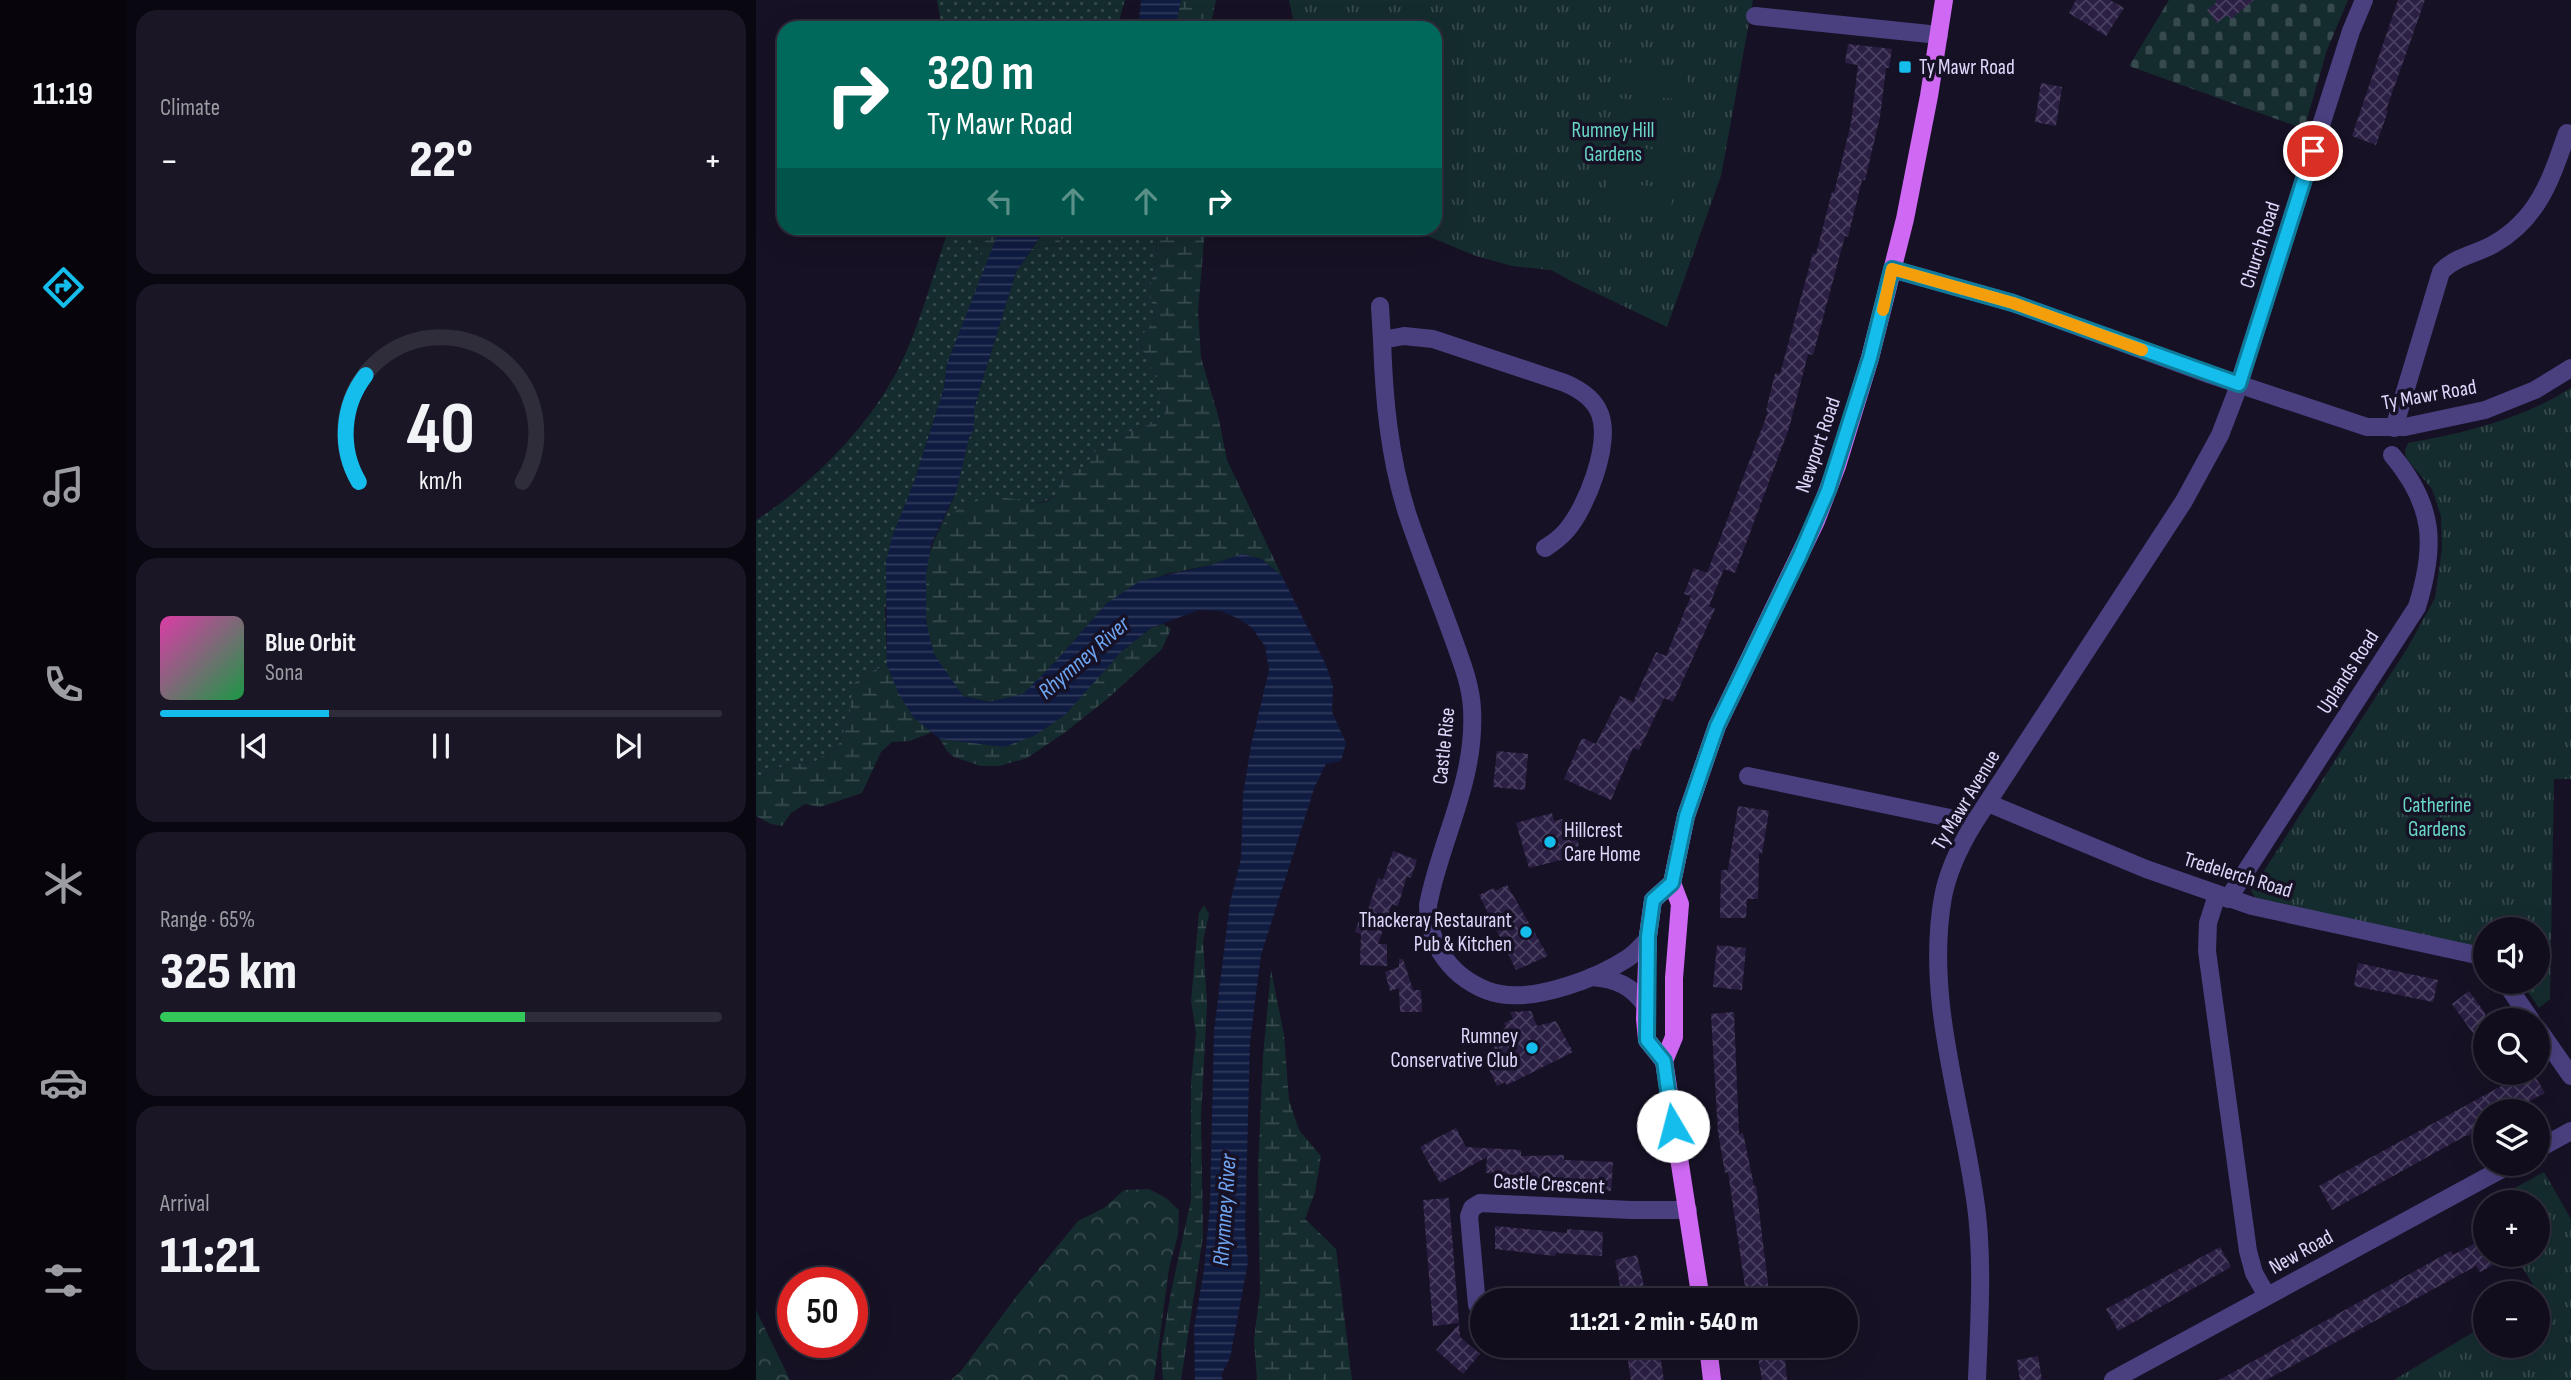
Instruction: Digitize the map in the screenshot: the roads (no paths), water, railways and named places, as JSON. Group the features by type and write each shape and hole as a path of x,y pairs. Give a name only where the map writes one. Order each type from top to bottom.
{"main road":[{"name":"Newport Road","path":"1664,1061 1674,1037 1674,978 1680,904 1672,883 1686,816 1717,726 1806,543 1837,466 1870,358 1892,269 1916,164 1944,0"},
{"name":"Newport Road","path":"1672,883 1653,900 1648,939 1647,1040 1664,1061 1699,1288"},
{"path":"1709,1358 1712,1380"}],"street":[{"name":"Church Road","path":"2239,384 2351,31 2364,0"},
{"path":"1755,16 1939,35"},
{"path":"2394,428 2441,272 2448,265 2494,245 2526,218 2548,188 2567,133"},
{"name":"Ty Mawr Road","path":"1892,269 2013,303 2239,384 2367,426 2394,428 2485,410 2535,390 2571,368"},
{"name":"Castle Rise","path":"1380,306 1386,412 1397,478 1460,659 1472,705 1473,727 1468,771 1429,905 1433,936 1445,958 1461,976 1500,995 1540,993 1591,977 1630,956 1648,939"},
{"path":"1382,340 1404,336 1433,339 1564,383 1580,390 1591,401 1599,412 1604,430 1599,459 1581,508 1567,530 1545,548"},
{"name":"Ty Mawr Avenue","path":"1977,1380 1980,1258 1978,1226 1944,1021 1940,962 1943,897 1956,856 1974,823 2184,501 2220,435 2239,384"},
{"name":"Uplands Road","path":"2267,1296 2254,1273 2248,1251 2207,951 2208,923 2417,607 2427,567 2427,516 2414,483 2392,455"},
{"path":"1748,776 1974,823"},
{"name":"Tredelerch Road","path":"1988,803 2134,864 2223,897 2252,906 2473,954"},
{"path":"1591,977 1622,983 1646,1006"},
{"path":"2550,1046 2571,1076"},
{"path":"2550,1142 2571,1131"},
{"name":"New Road","path":"2113,1380 2489,1176"},
{"name":"Castle Crescent","path":"1475,1288 1469,1216 1472,1208 1480,1203 1688,1210"}],"water":[{"path":"1141,0 1181,0 1176,21 1139,21"},
{"name":"Rhymney River","path":"997,235 1041,235 1016,272 974,410 974,429 969,438 956,492 931,545 926,575 926,622 934,654 963,696 989,702 1023,694 1107,603 1140,581 1211,565 1242,554 1261,559 1282,576 1326,665 1333,686 1332,712 1346,743 1341,761 1326,764 1315,786 1261,955 1250,1041 1245,1233 1248,1262 1230,1358 1221,1375 1223,1380 1195,1380 1194,1328 1204,1270 1210,1206 1214,1031 1230,903 1241,858 1243,794 1269,670 1265,646 1251,627 1239,619 1221,611 1199,610 1151,628 1122,651 1065,715 1034,736 1004,747 940,739 914,718 899,694 887,665 886,562 892,537 914,482 944,388 947,364"}],"place":[{"name":"Ty Mawr Road","path":"1905,67"},
{"name":"Hillcrest Care Home","path":"1550,842"},
{"name":"Thackeray Restaurant Pub & Kitchen","path":"1526,932"},
{"name":"Rumney Conservative Club","path":"1532,1048"}],"park label":[{"name":"Rumney Hill Gardens","path":"1613,142"},
{"name":"Catherine Gardens","path":"2437,817"}]}
